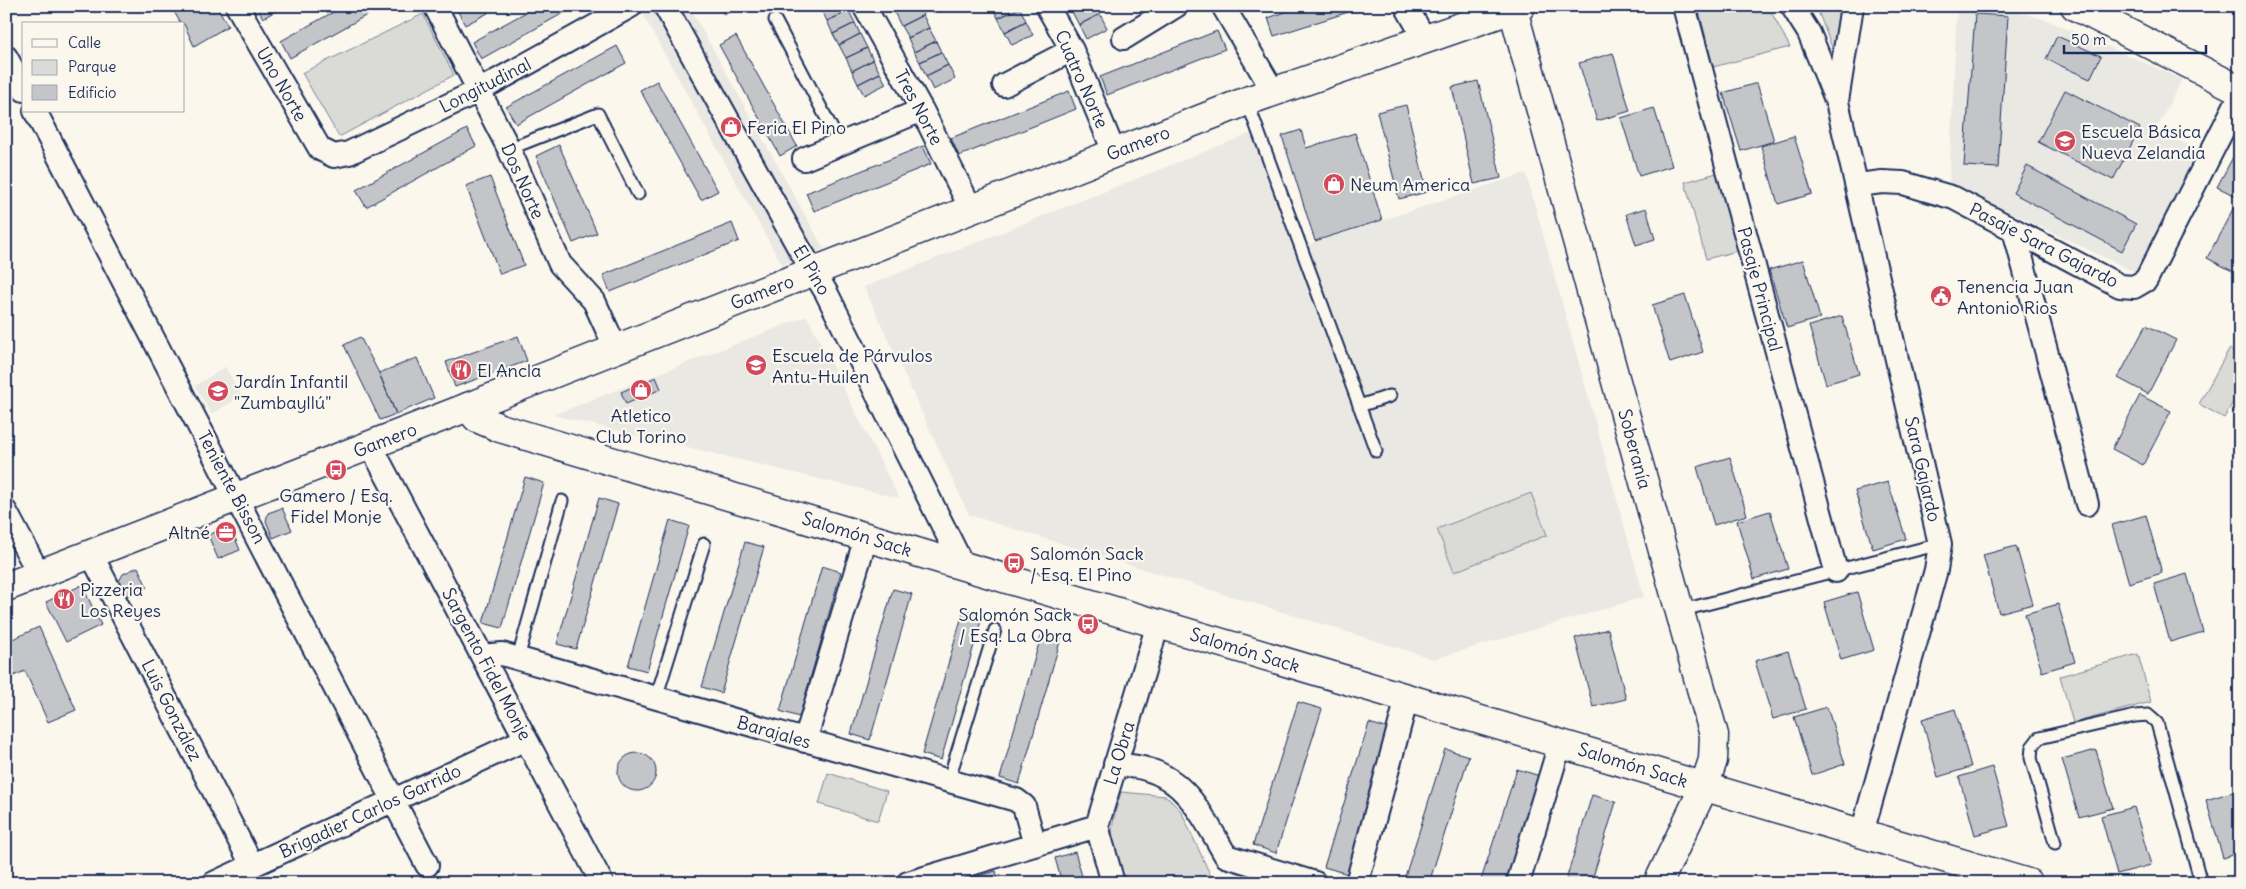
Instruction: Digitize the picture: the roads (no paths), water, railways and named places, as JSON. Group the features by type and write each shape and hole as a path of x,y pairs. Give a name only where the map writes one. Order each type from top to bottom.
{"street":[{"name":"Uno Norte","path":"237,6 320,149 334,156"},
{"name":"Dos Norte","path":"435,6 509,148 560,264 594,301 616,349"},
{"name":"Longitudinal","path":"334,156 349,152 480,90 631,6"},
{"name":"El Pino","path":"665,6 814,272 963,566"},
{"name":"Tres Norte","path":"864,6 922,110 971,209"},
{"name":"Cuatro Norte","path":"1047,6 1072,50 1114,152"},
{"path":"1124,38 1176,6"},
{"path":"1223,6 1273,91"},
{"path":"1406,6 1425,40"},
{"name":"Pasaje Principal","path":"1684,6 1836,571"},
{"name":"Sara Gajardo","path":"1792,6 1809,33 1837,102 1858,185 1940,544 1936,570 1862,833"},
{"name":"Sara Gajardo","path":"1837,102 1852,6"},
{"path":"2075,6 2240,90"},
{"name":"Gamero","path":"6,588 814,272 1114,152 1273,91 1516,7"},
{"name":"Soberanía","path":"1516,7 1714,735 1713,760 1704,787 1658,883"},
{"path":"1004,85 1072,50"},
{"path":"6,57 22,86"},
{"name":"Pasaje Sara Gajardo","path":"1858,185 1882,182 1903,183 1954,198 2120,286 2134,288 2146,280 2240,96"},
{"path":"804,159 922,110"},
{"name":"Teniente Bisson","path":"36,112 238,497 427,865"},
{"path":"2014,230 2087,504"},
{"name":"Salomón Sack","path":"468,407 477,418 500,428 2019,881"},
{"name":"Sargento Fidel Monje","path":"371,446 602,883"},
{"path":"6,512 39,574"},
{"path":"805,741 866,537"},
{"name":"Luis González","path":"91,554 252,865"},
{"name":"La Obra","path":"1097,826 1158,624"},
{"name":"Barajales","path":"482,656 502,654 518,658 1022,803 1035,845"},
{"path":"1357,883 1407,698"},
{"name":"Brigadier Carlos Garrido","path":"214,883 526,739"},
{"path":"1518,883 1560,744"},
{"path":"1116,764 1148,769 1180,786 1200,811 1226,856 1314,883"},
{"path":"908,883 952,876 1035,845 1097,826 1113,883"}],"lane":[{"path":"775,20 840,144"},
{"path":"1247,101 1376,451"},
{"path":"509,148 598,114 638,194"},
{"path":"1359,406 1390,396"},
{"path":"518,658 562,501"},
{"path":"656,698 704,544"},
{"path":"1679,611 1940,544"},
{"path":"948,782 995,630"},
{"path":"2055,843 2032,758 2032,747 2039,738 2135,716 2148,715 2157,723 2201,883"}],"place":[{"name":"Feria El Pino","path":"731,127"},
{"name":"Escuela Básica Nueva Zelandia","path":"2065,141"},
{"name":"Neum America","path":"1334,184"},
{"name":"Tenencia Juan Antonio Rios","path":"1941,296"},
{"name":"Escuela de Párvulos Antu-Huilen","path":"756,365"},
{"name":"El Ancla","path":"461,370"},
{"name":"Atletico Club Torino","path":"641,390"},
{"name":"Jardín Infantil \"Zumbayllú\"","path":"218,391"},
{"name":"Gamero / Esq. Fidel Monje","path":"336,470"},
{"name":"Altné","path":"226,532"},
{"name":"Salomón Sack / Esq. El Pino","path":"1014,563"},
{"name":"Pizzeria Los Reyes","path":"64,599"},
{"name":"Salomón Sack / Esq. La Obra","path":"1088,624"}]}
